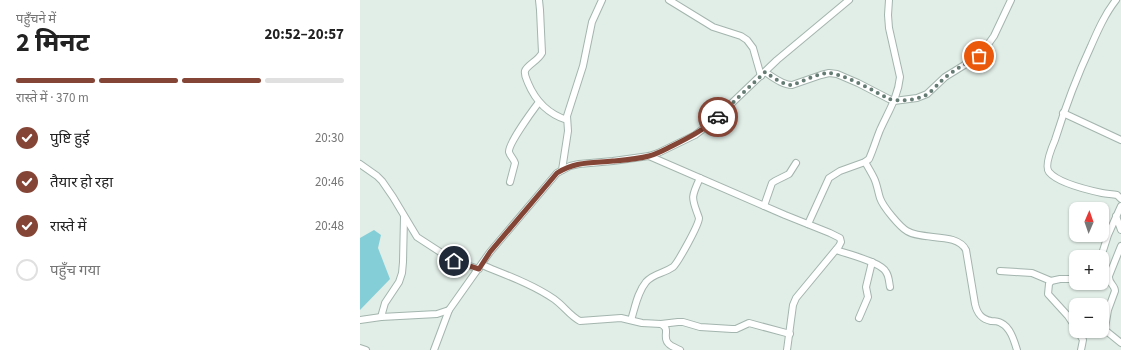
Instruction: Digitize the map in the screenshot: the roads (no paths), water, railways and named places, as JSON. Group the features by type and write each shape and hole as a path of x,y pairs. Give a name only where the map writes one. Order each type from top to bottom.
{"street":[{"path":"538,0 540,10 542,54 527,69 525,75 531,90 539,102 556,117 567,120"},
{"path":"562,170 568,131 567,120 583,66 592,22 602,0"},
{"path":"669,0 713,27 741,36 747,40 753,48 763,74 783,83 792,85 829,73 837,74 894,101 917,98 927,94 954,70 979,56 994,36 1011,0"},
{"path":"434,350 449,310 490,252 557,173 570,166 578,164 649,156 695,135 709,125 777,60 849,0"},
{"path":"808,224 829,178 840,171 865,162 868,159 894,101 900,77 889,28 889,0"},
{"path":"1116,0 1108,10 1078,73 1063,113 1047,168 1053,176 1062,181 1081,188 1115,194 1121,199"},
{"path":"510,182 516,163 510,153 510,146 528,116 539,102"},
{"path":"1063,113 1121,140"},
{"path":"649,156 840,238 841,242 839,246 796,298 793,305 787,350"},
{"path":"865,162 875,178 881,201 904,230 915,234 958,241 964,246 966,250 975,304 978,312 983,319 1000,322 1007,328 1015,342 1017,350"},
{"path":"764,206 772,183 789,174 796,163"},
{"path":"360,164 382,181 417,237 454,261 480,267 540,290 556,300 569,313 580,321 621,318 646,324 683,322 700,328 732,329 736,329 749,323 790,334"},
{"path":"631,320 637,299 646,282 656,274 667,271 675,265 697,226 700,218 693,200 693,196 700,178"},
{"path":"1104,250 1108,235 1121,206"},
{"path":"381,317 385,304 402,272 404,215"},
{"path":"1116,216 1120,226"},
{"path":"1121,246 1109,276 1115,291 1108,310 1105,328 1105,330 1121,343"},
{"path":"836,250 872,262 885,270 890,287"},
{"path":"859,318 868,297 866,287 872,262"},
{"path":"1000,271 1032,273 1051,281 1069,279"},
{"path":"1051,281 1049,284 1048,294 1069,318"},
{"path":"360,320 381,317 437,314 449,310"},
{"path":"662,324 666,328 666,339 668,343 680,350"},
{"path":"1081,350 1083,340 1082,338"},
{"path":"360,348 366,350"}],"water":[{"path":"374,230 381,235 378,248 390,279 360,310 360,238"}]}
